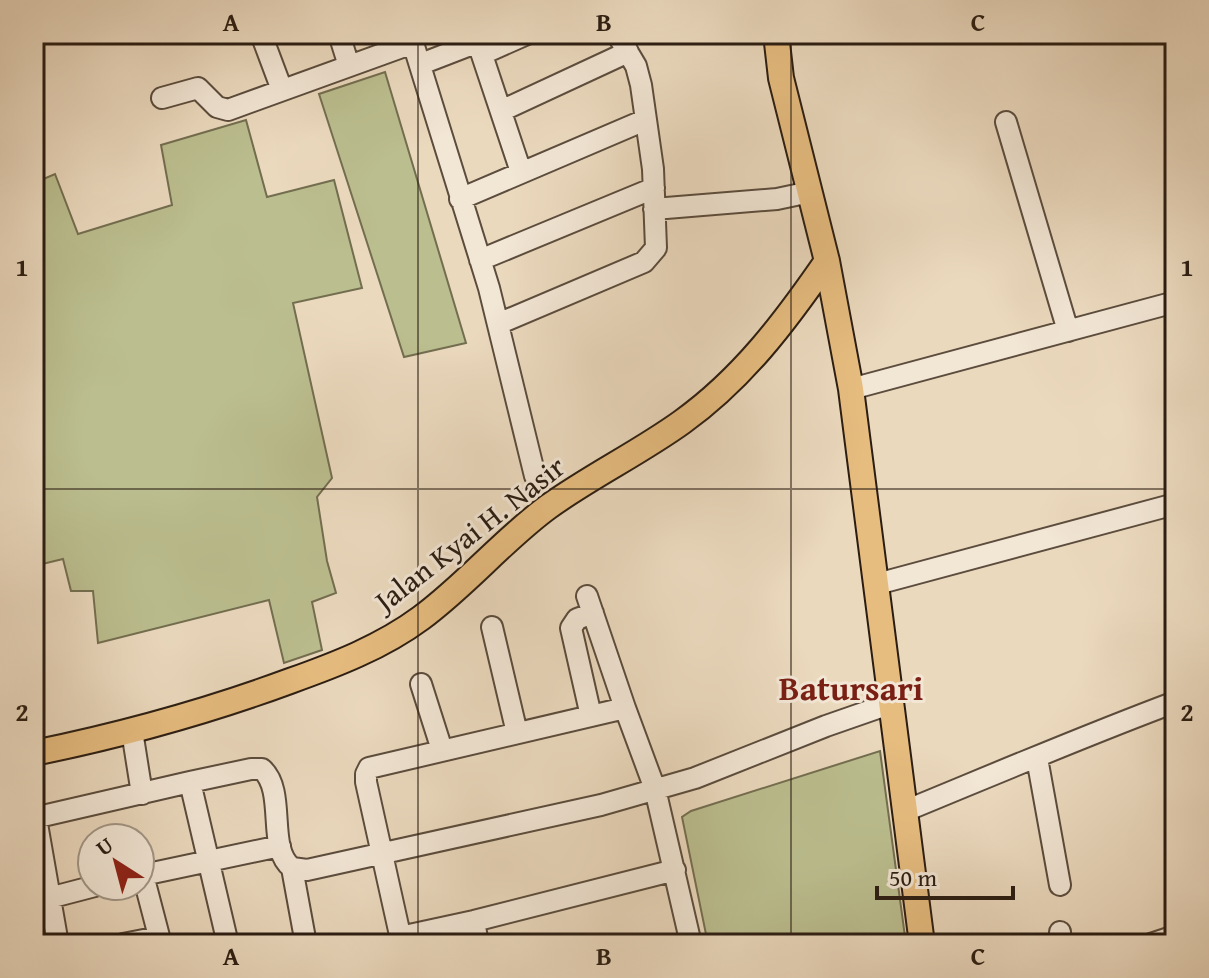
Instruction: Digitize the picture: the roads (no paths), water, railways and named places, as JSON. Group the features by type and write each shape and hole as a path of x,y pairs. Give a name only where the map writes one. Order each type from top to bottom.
{"main road":[{"path":"776,34 784,90 827,261 851,389 922,944"},
{"name":"Jalan Kyai H. Nasir","path":"34,753 134,746 184,718 329,668 378,645 420,620 549,506 681,423 723,390 776,331 827,261"}],"street":[{"path":"261,34 282,90"},
{"path":"339,34 349,66"},
{"path":"421,64 478,43 527,34"},
{"path":"498,324 616,275 649,258 656,248 654,188 641,85 617,34"},
{"path":"162,98 198,88 217,107 228,110 349,66 412,38 498,324 535,476"},
{"path":"478,43 521,172"},
{"path":"501,111 628,52"},
{"path":"460,199 645,120"},
{"path":"1006,122 1068,331"},
{"path":"480,260 654,188"},
{"path":"654,209 777,199 810,192"},
{"path":"851,389 1175,302"},
{"path":"877,584 1175,504"},
{"path":"591,716 571,628 590,605 655,789 691,944"},
{"path":"492,627 517,733"},
{"path":"421,684 442,750"},
{"path":"905,811 1089,734 1175,702"},
{"path":"292,868 307,870 333,866 601,805 695,778 892,703"},
{"path":"625,708 372,766 367,772 366,782 401,941 675,870"},
{"path":"134,746 142,794"},
{"path":"1037,758 1060,885"},
{"path":"58,944 35,818 251,769 262,769 271,782 280,846 282,855 292,868 306,944"},
{"path":"190,782 228,944"},
{"path":"156,872 280,846"},
{"path":"49,898 76,891"},
{"path":"127,944 160,941 149,902"},
{"path":"474,921 478,944"},
{"path":"1151,944 1175,936"}],"district":[{"name":"Batursari","path":"851,688"}]}
